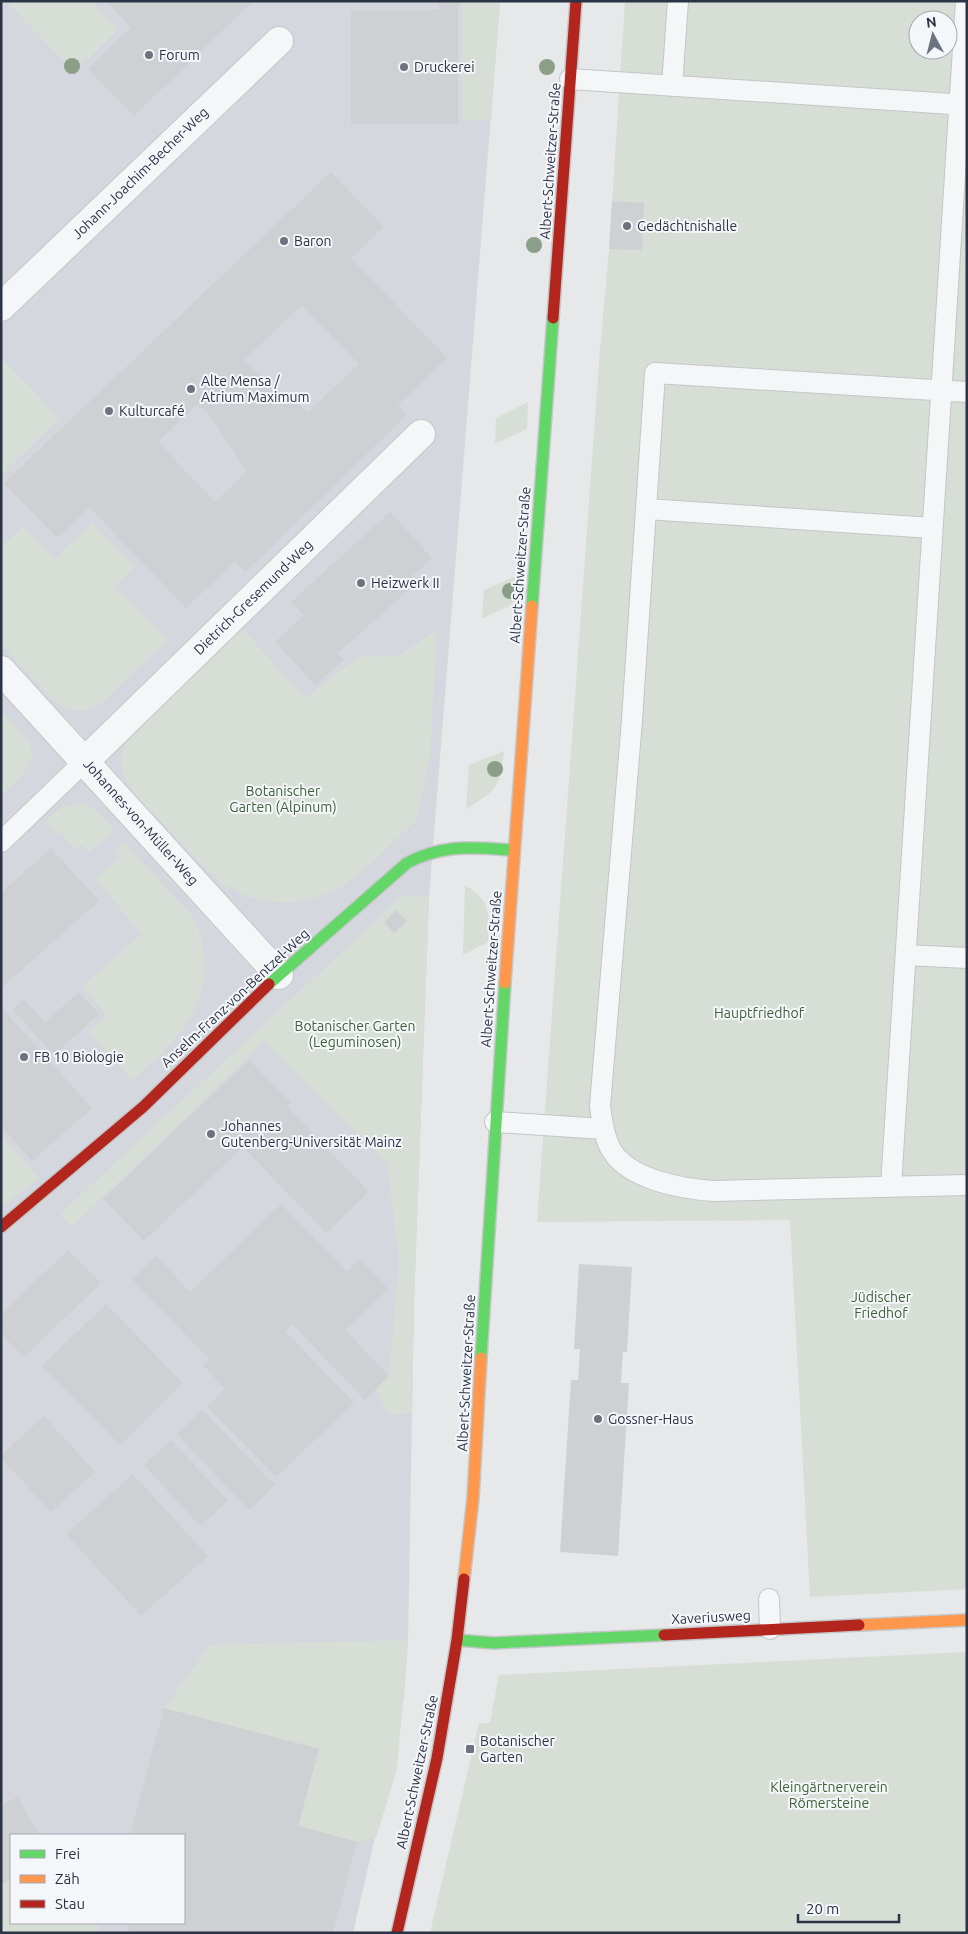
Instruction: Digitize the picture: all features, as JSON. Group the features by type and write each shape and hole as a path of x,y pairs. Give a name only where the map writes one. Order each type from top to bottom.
{"street":[{"name":"Albert-Schweitzer-Straße","path":"397,1933 438,1758 457,1640 475,1482 495,1122 576,1"},
{"name":"Johann-Joachim-Becher-Weg","path":"1,307 279,40"},
{"name":"Dietrich-Gresemund-Weg","path":"85,761 421,434"},
{"name":"Johannes-von-Müller-Weg","path":"1,670 279,975"},
{"name":"Anselm-Franz-von-Bentzel-Weg","path":"1,1227 143,1107 279,975 387,879 422,855 454,847 514,850"},
{"name":"Xaveriusweg","path":"457,1640 493,1644 967,1620"}],"lane":[{"path":"672,86 678,1"},
{"path":"891,1186 941,391 963,105 966,1"},
{"path":"570,79 963,105"},
{"path":"967,392 655,373 632,720 600,1106 604,1129 612,1151 628,1167 652,1180 685,1189 714,1191 967,1185"},
{"path":"646,509 932,528"},
{"path":"1,842 85,761"},
{"path":"906,954 967,958"},
{"path":"495,1122 604,1129"},
{"path":"769,1599 770,1629"}],"shaded area":[{"name":"Johannes Gutenberg-Universität Mainz","path":"1,1 500,1 429,897 414,1302 408,1640 404,1697 393,1758 353,1933 1,1933"}],"green space":[{"path":"6,1 91,1 118,29 74,72"},
{"path":"462,1 500,1 491,119 462,120"},
{"name":"Hauptfriedhof","path":"625,1 967,1 967,1589 810,1597 790,1220 537,1222 600,350 609,249"},
{"path":"1,360 60,418 1,475"},
{"path":"528,402 527,429 495,444 496,418"},
{"path":"92,523 135,567 115,587 167,640 103,702 87,710 75,710 63,707 51,698 1,644 1,547 23,526 55,558"},
{"path":"516,576 514,603 482,619 484,590"},
{"name":"Botanischer Garten (Alpinum)","path":"240,626 305,698 358,657 400,655 437,630 430,755 417,820 369,865 339,889 314,899 284,903 251,898 220,883 138,798 127,783 122,769 122,754 127,736"},
{"path":"1,711 29,743 32,752 27,770 4,793 1,791"},
{"path":"504,751 501,773 495,787 491,792 466,809 469,765"},
{"path":"81,803 97,811 114,830 89,852 82,844 76,850 60,832 57,835 45,821 62,807"},
{"path":"124,842 191,915 200,934 204,955 204,976 201,994 194,1011 174,1040 132,1081 89,1031 107,1016 82,986 142,934 95,879 120,857 115,850"},
{"path":"465,885 480,897 487,909 488,942 463,955"},
{"name":"Botanischer Garten (Leguminosen)","path":"402,896 429,897 414,1302 412,1413 388,1415 376,1390 389,1376 399,1261 387,1163 264,1042 72,1227 60,1214"},
{"path":"1,1135 39,1178 1,1208"},
{"path":"408,1640 397,1769 376,1838 357,1842 298,1826 318,1749 164,1708 210,1645"},
{"name":"Kleingärtnerverein Römersteine","path":"967,1652 967,1933 430,1933 479,1723 490,1723 499,1675"},
{"path":"10,1880 10,1924 99,1924 98,1933 1,1933 1,1884"}],"building":[{"name":"Forum","path":"106,1 253,1 134,116 88,69 131,27"},
{"name":"Druckerei","path":"439,1 458,1 458,124 351,124 351,11 439,10"},
{"name":"Alte Mensa / Atrium Maximum","path":"331,172 384,227 351,258 447,358 398,405 407,415 245,572 235,562 186,608 89,507 57,538 4,483","holes":["302,305 359,364 308,412 256,372 244,360","198,404 211,417 247,471 215,502 158,442"]},
{"name":"Gedächtnishalle","path":"612,201 644,203 642,250 609,249"},
{"name":"Heizwerk II","path":"390,512 432,558 408,580 413,586 338,653 344,659 315,685 275,642 304,615 291,602"},
{"path":"51,848 99,901 1,988 1,893"},
{"path":"396,910 407,921 394,933 384,922"},
{"path":"79,992 99,1014 54,1055 13,1010 24,999 45,1022"},
{"name":"FB 10 Biologie","path":"1,1007 92,1108 32,1161 1,1126"},
{"path":"249,1060 291,1103 287,1106 369,1192 326,1233 243,1147 144,1241 103,1199"},
{"path":"281,1204 347,1272 359,1259 388,1289 345,1330 389,1376 365,1400 292,1324 285,1331 354,1403 276,1477 207,1406 225,1389 203,1365 209,1359 132,1279 156,1256 190,1292"},
{"path":"68,1250 101,1283 24,1357 1,1334 1,1314"},
{"name":"Gossner-Haus","path":"579,1264 632,1267 627,1352 623,1352 621,1383 629,1383 618,1556 560,1552 571,1380 578,1380 580,1349 574,1349"},
{"path":"106,1304 183,1383 120,1445 42,1366"},
{"path":"202,1410 275,1485 249,1510 177,1434"},
{"path":"44,1416 95,1472 51,1512 1,1458 1,1455"},
{"path":"171,1440 228,1501 200,1526 144,1465"},
{"path":"133,1474 208,1556 141,1616 66,1534"},
{"path":"164,1708 319,1749 298,1826 357,1842 333,1933 127,1933 130,1924 185,1924 185,1834 130,1834"},
{"path":"18,1797 38,1834 10,1834 10,1880 1,1884 1,1805"}],"traffic: fast":[{"path":"532,606 553,318"},
{"path":"269,984 407,863 434,852 459,848 514,850"},
{"path":"481,1358 505,983"},
{"path":"457,1640 493,1643 664,1635"}],"traffic: slow":[{"path":"505,983 532,606"},
{"path":"464,1579 473,1498 481,1358"},
{"path":"859,1625 967,1620"}],"traffic: jam":[{"path":"553,318 576,1"},
{"path":"1,1227 143,1107 269,984"},
{"path":"397,1933 437,1758 457,1640 464,1579"},
{"path":"664,1635 859,1625"}],"place":[{"name":"Forum","path":"149,55"},
{"name":"Druckerei","path":"404,67"},
{"name":"Gedächtnishalle","path":"627,226"},
{"name":"Baron","path":"284,241"},
{"name":"Alte Mensa / Atrium Maximum","path":"191,389"},
{"name":"Kulturcafé","path":"109,411"},
{"name":"Heizwerk II","path":"361,583"},
{"name":"FB 10 Biologie","path":"24,1057"},
{"name":"Johannes Gutenberg-Universität Mainz","path":"211,1134"},
{"name":"Gossner-Haus","path":"598,1419"},
{"name":"Botanischer Garten","path":"470,1749"}],"park label":[{"name":"Jüdischer Friedhof","path":"881,1305"}]}
